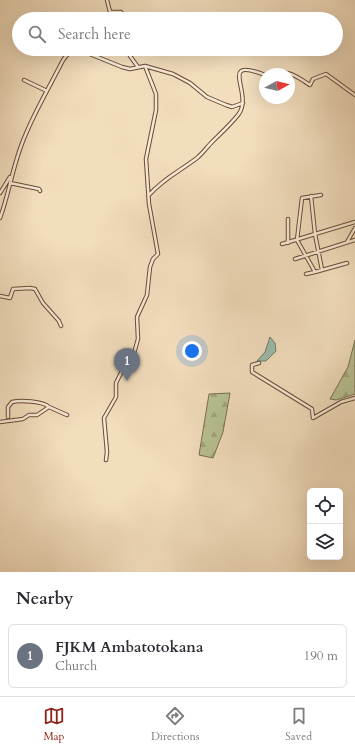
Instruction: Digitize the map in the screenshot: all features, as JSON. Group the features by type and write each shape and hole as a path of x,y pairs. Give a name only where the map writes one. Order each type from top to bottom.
{"street":[{"path":"107,0 110,12 121,12"},
{"path":"0,218 25,136 65,56"},
{"path":"94,56 130,69 145,66 173,74 190,83 207,97 232,107 243,103"},
{"path":"130,56 138,67"},
{"path":"106,460 107,452 104,418 116,397 116,383 121,373 131,364 138,339 137,317 147,295 150,267 153,259 158,254 148,195 146,159 156,110 156,94 145,66"},
{"path":"148,195 170,175 203,153 238,115 243,103 242,85 238,75 240,71 243,69 249,69 259,72"},
{"path":"295,75 310,85 313,79 326,74 355,95"},
{"path":"24,80 47,91"},
{"path":"0,193 12,175"},
{"path":"10,183 39,189 40,191"},
{"path":"315,272 297,240 302,198 321,195"},
{"path":"311,196 315,234 322,270"},
{"path":"288,220 288,243"},
{"path":"282,244 355,222"},
{"path":"347,242 355,228"},
{"path":"295,259 355,240"},
{"path":"306,274 347,263"},
{"path":"0,296 10,298 13,289 35,289 43,303 59,321 61,326"},
{"path":"259,363 252,365 252,372 312,409 313,418 341,402 355,398"},
{"path":"8,417 8,407 12,402 30,401 46,405 67,415"},
{"path":"0,422 23,419 29,415 37,415 49,407"}],"green space":[{"path":"355,340 355,394 336,400 330,399 348,367"},
{"path":"230,393 223,432 213,458 199,455 209,394"}],"shaded area":[{"path":"270,337 275,343 276,351 266,361 257,361 265,352"}],"place":[{"name":"FJKM Ambatotokana","path":"127,381"}]}
